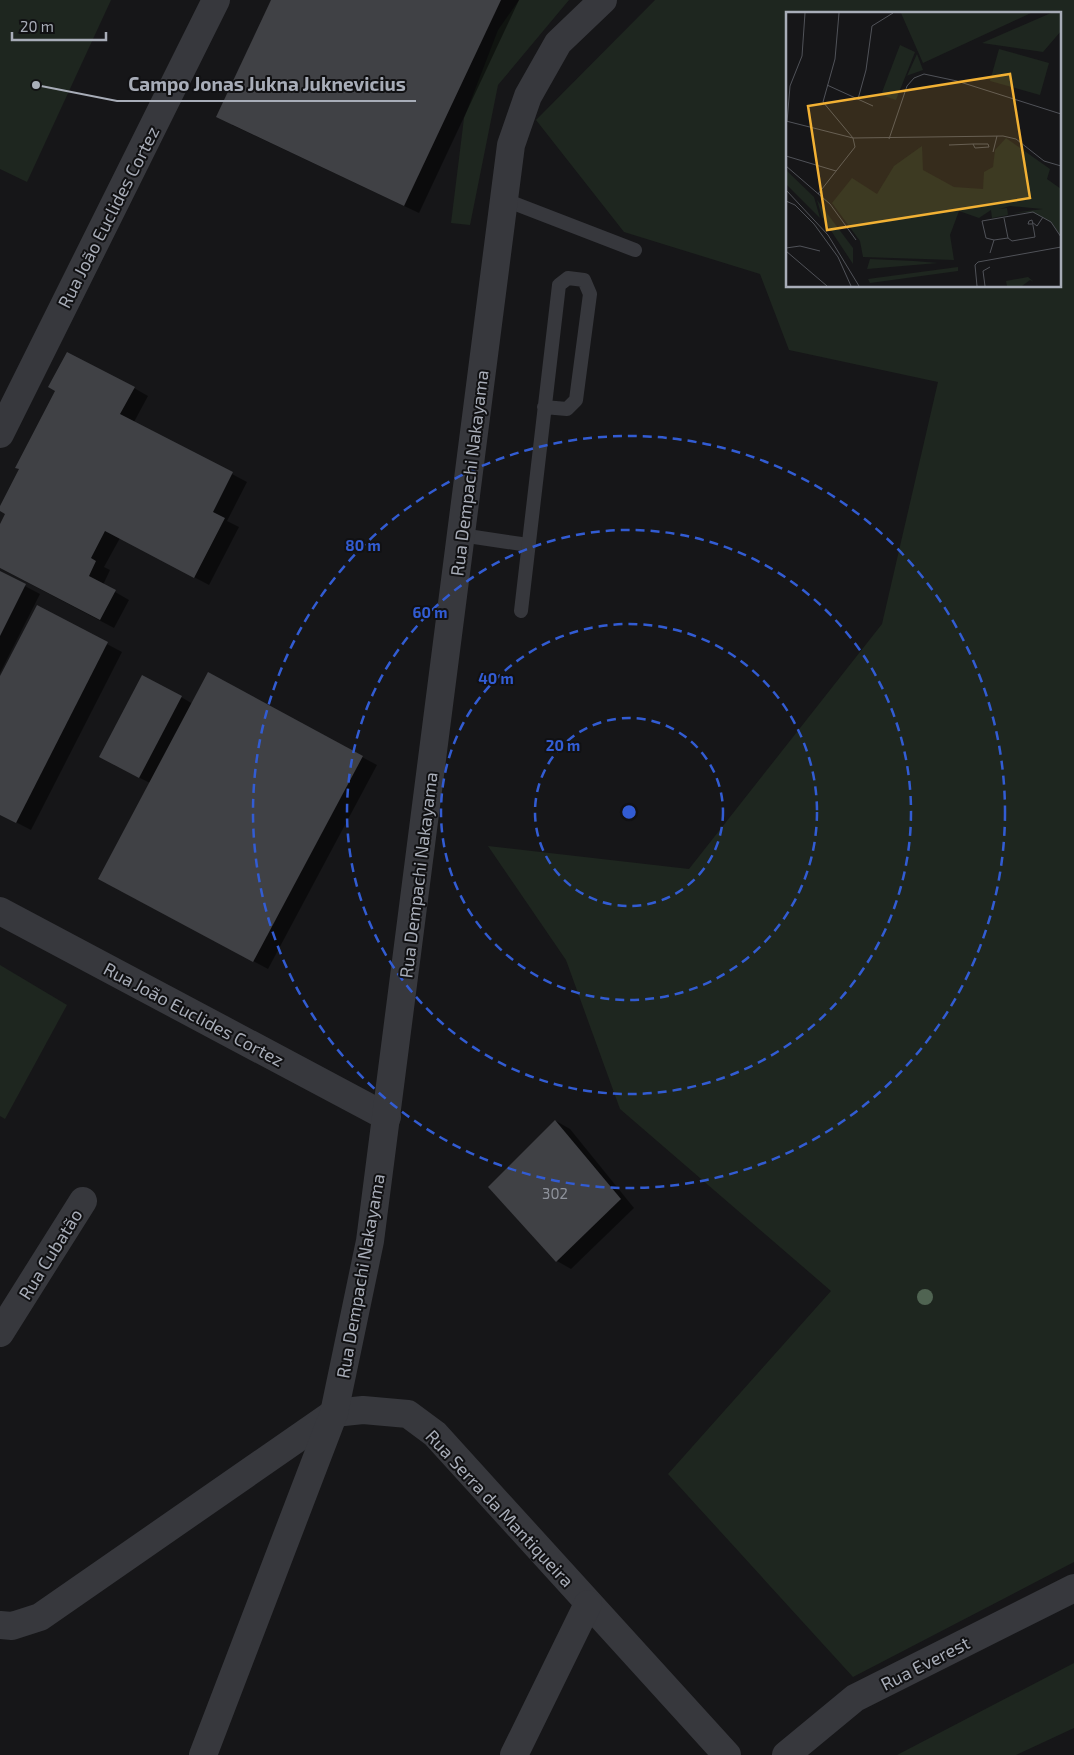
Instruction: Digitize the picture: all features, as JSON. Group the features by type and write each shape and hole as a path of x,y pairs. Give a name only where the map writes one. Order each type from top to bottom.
{"street":[{"name":"Rua João Euclides Cortez","path":"0,434 216,0"},
{"name":"Rua Dempachi Nakayama","path":"203,1755 334,1413 370,1241 510,144 528,96 558,43 603,0"},
{"name":"Rua João Euclides Cortez","path":"0,911 387,1117"},
{"name":"Rua Cubatão","path":"3,1323 83,1201"},
{"name":"Rua Serra da Mantiqueira","path":"0,1625 12,1626 40,1617 334,1413 363,1410 408,1414 428,1429 728,1755"},
{"name":"Rua Everest","path":"786,1755 855,1698 1074,1588"},
{"path":"514,1755 588,1604"}],"lane":[{"path":"503,199 635,250"},
{"path":"520,611 544,407 559,286 568,278 584,280 590,294 576,400 567,409 544,407"},
{"path":"461,535 528,545"}],"shaded area":[{"path":"0,0 111,0 27,182 0,169"},
{"path":"519,0 569,0 498,85 470,225 451,223 464,118 498,30"},
{"path":"655,0 1074,0 1074,1562 853,1677 668,1474 831,1291 620,1109 566,960 488,846 689,869 882,624 938,382 789,350 760,274 624,232 536,120"},
{"path":"0,965 67,1005 5,1119 0,1116"},
{"path":"1074,1663 1074,1728 1016,1755 897,1755"}],"building":[{"path":"271,0 501,0 404,206 216,117"},
{"path":"67,352 135,387 120,414 233,472 213,512 225,518 194,578 105,531 91,558 96,561 89,576 116,590 100,620 0,568 0,524 5,514 0,511 0,506 19,469 15,468 55,391 48,387"},
{"path":"0,571 26,584 0,636"},
{"path":"37,605 108,642 16,823 0,815 0,676"},
{"path":"208,672 363,756 253,962 98,879"},
{"path":"142,675 182,696 139,778 99,757"},
{"path":"555,1120 621,1199 556,1262 488,1187"}],"place":[{"name":"Campo Jonas Jukna Juknevicius","path":"36,85"}]}
